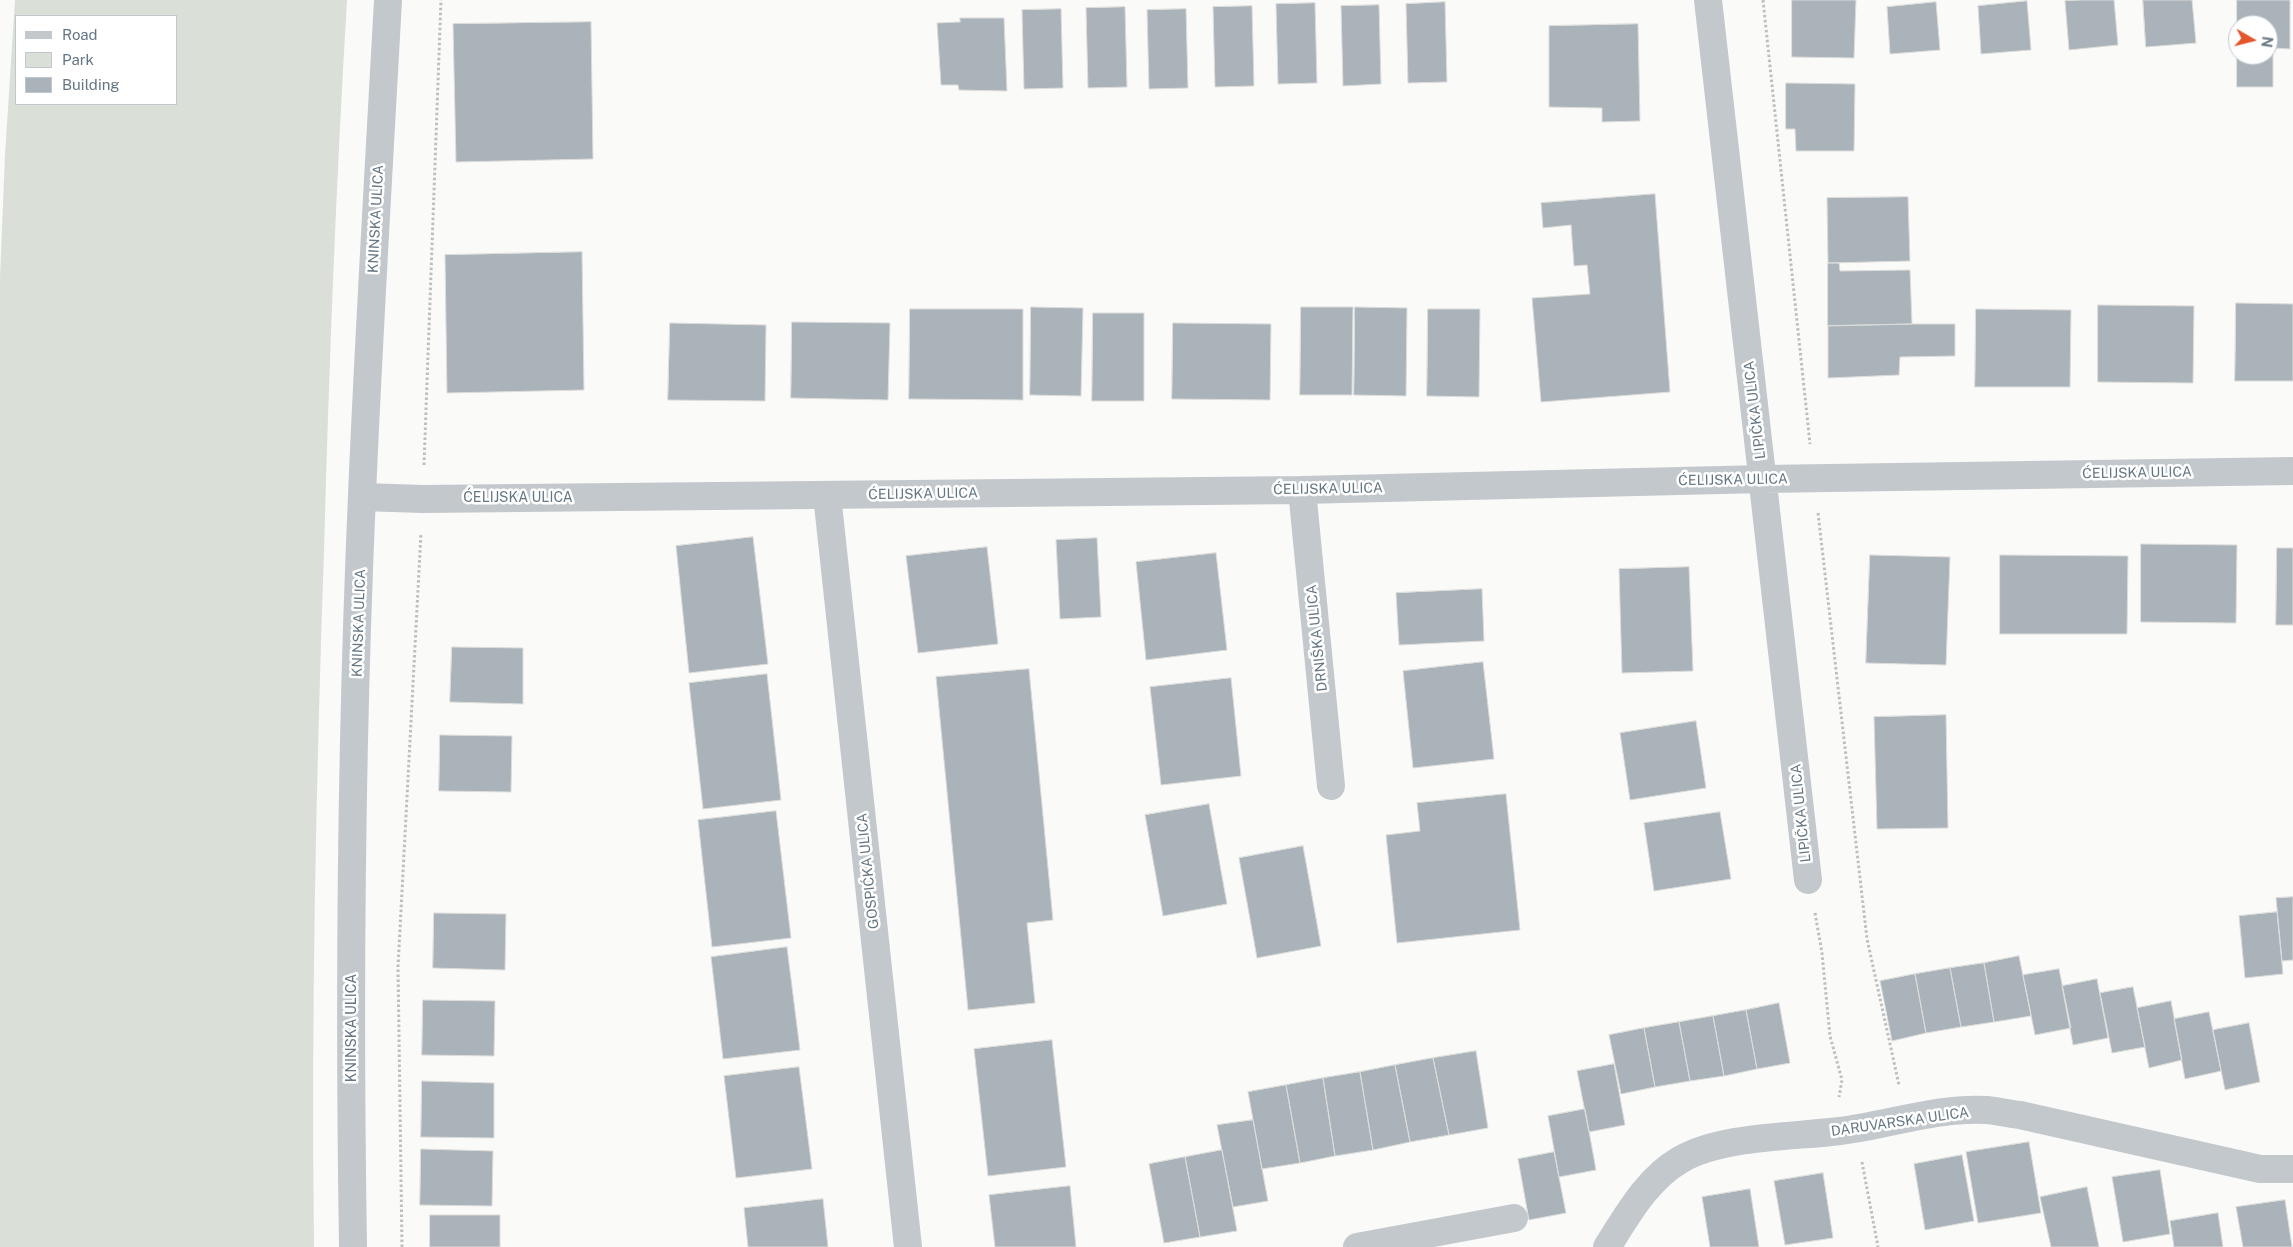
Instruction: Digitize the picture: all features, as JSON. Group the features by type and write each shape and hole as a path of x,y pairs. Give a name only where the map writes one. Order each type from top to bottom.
{"street":[{"name":"KNINSKA ULICA","path":"353,1247 351,1114 354,819 362,497 388,0"},
{"name":"LIPIČKA ULICA","path":"1708,0 1808,880"},
{"name":"ĆELIJSKA ULICA","path":"362,497 423,499 1302,490 1814,478 2293,471"},
{"name":"DRNIŠKA ULICA","path":"1302,490 1331,786"},
{"name":"GOSPIĆKA ULICA","path":"827,495 908,1247"},
{"name":"DARUVARSKA ULICA","path":"1607,1247 1630,1212 1657,1178 1679,1160 1702,1149 1767,1139 1856,1129 1945,1112 1986,1110 2020,1115 2260,1169 2293,1169"},
{"path":"1357,1247 1514,1218"}],"path":[{"path":"402,1247 398,967 423,499 441,0"},
{"path":"1763,0 1814,478 1867,939 1900,1090"},
{"path":"1808,880 1822,953 1830,1036 1842,1080 1836,1118 1853,1118 1878,1247"}],"green space":[{"path":"15,0 347,0 333,276 319,725 314,986 314,1247 0,1247 0,278 5,155"}],"building":[{"path":"1792,0 1856,0 1854,58 1792,57"},
{"path":"2114,0 2118,45 2069,50 2065,1"},
{"path":"2143,0 2192,0 2196,43 2146,47"},
{"path":"2237,0 2290,0 2290,49 2278,48 2278,15 2237,15"},
{"path":"2027,1 2031,50 1981,54 1978,6"},
{"path":"1445,2 1447,82 1408,83 1406,4"},
{"path":"1936,2 1940,50 1890,54 1887,7"},
{"path":"1315,3 1317,83 1278,84 1276,4"},
{"path":"1379,5 1381,84 1343,86 1341,6"},
{"path":"1252,6 1254,86 1215,87 1213,7"},
{"path":"1125,7 1127,87 1088,88 1086,8"},
{"path":"1061,9 1063,88 1024,89 1022,10"},
{"path":"1186,9 1188,88 1149,89 1147,10"},
{"path":"960,18 1004,18 1007,91 959,90 958,85 941,85 937,23 960,22"},
{"path":"591,22 593,159 456,162 453,24"},
{"path":"1638,24 1640,121 1602,122 1602,108 1549,107 1549,26"},
{"path":"2237,65 2273,65 2273,87 2237,87"},
{"path":"1786,83 1855,84 1854,151 1796,151 1795,129 1786,129"},
{"path":"1655,194 1670,392 1541,402 1532,298 1590,294 1587,265 1574,266 1571,225 1543,228 1541,203"},
{"path":"1908,197 1910,261 1828,263 1827,198"},
{"path":"582,252 584,390 447,393 445,255"},
{"path":"1828,263 1839,263 1840,271 1910,270 1912,324 1828,326"},
{"path":"2236,303 2293,304 2293,381 2235,381"},
{"path":"2098,305 2194,306 2193,383 2098,382"},
{"path":"1031,307 1083,308 1081,396 1030,395"},
{"path":"1301,307 1353,307 1352,395 1300,395"},
{"path":"1355,307 1407,308 1406,396 1354,395"},
{"path":"910,309 1023,309 1023,400 909,399"},
{"path":"1428,309 1480,309 1479,397 1427,396"},
{"path":"1976,309 2071,310 2070,387 1975,387"},
{"path":"1093,313 1144,313 1144,401 1092,401"},
{"path":"792,322 890,323 888,400 791,398"},
{"path":"670,323 766,325 765,401 668,400"},
{"path":"1173,323 1271,324 1270,400 1172,399"},
{"path":"1955,324 1955,356 1900,357 1899,375 1828,378 1828,326"},
{"path":"753,537 768,664 689,673 676,546"},
{"path":"1097,538 1101,617 1060,619 1056,540"},
{"path":"2141,544 2237,545 2236,623 2141,622"},
{"path":"987,547 998,644 918,653 906,556"},
{"path":"2277,548 2293,548 2293,625 2276,625"},
{"path":"1216,553 1227,650 1146,660 1136,562"},
{"path":"1870,555 1950,557 1946,665 1866,663"},
{"path":"2000,555 2128,556 2127,634 2000,634"},
{"path":"1689,567 1693,671 1622,673 1619,569"},
{"path":"1482,589 1484,641 1399,645 1396,593"},
{"path":"452,647 523,648 523,704 450,702"},
{"path":"1483,662 1494,759 1413,768 1403,671"},
{"path":"1029,669 1053,920 1027,923 1035,1003 968,1010 936,677"},
{"path":"767,674 781,800 703,809 689,683"},
{"path":"1231,678 1241,776 1161,785 1150,687"},
{"path":"1946,715 1948,828 1877,829 1874,717"},
{"path":"1696,721 1706,788 1630,800 1620,733"},
{"path":"440,735 512,736 511,792 439,791"},
{"path":"1506,794 1520,930 1397,943 1386,835 1420,831 1417,803"},
{"path":"1209,804 1227,904 1163,916 1145,815"},
{"path":"776,811 791,938 712,947 698,820"},
{"path":"1720,812 1731,879 1654,891 1644,823"},
{"path":"1303,846 1321,946 1257,958 1239,858"},
{"path":"2293,897 2293,960 2282,961 2276,898"},
{"path":"2277,912 2283,974 2245,978 2239,916"},
{"path":"434,913 506,914 505,970 433,968"},
{"path":"787,947 800,1050 723,1059 711,957"},
{"path":"2019,956 2031,1016 1994,1022 1984,963"},
{"path":"1984,963 1994,1022 1961,1027 1950,968"},
{"path":"1950,968 1961,1027 1926,1033 1915,974"},
{"path":"2059,969 2071,1028 2035,1035 2023,975"},
{"path":"1915,974 1926,1033 1892,1041 1880,981"},
{"path":"2097,979 2108,1038 2073,1045 2062,986"},
{"path":"2133,987 2145,1047 2112,1053 2100,993"},
{"path":"423,1000 495,1001 494,1056 422,1055"},
{"path":"2171,1001 2182,1060 2149,1068 2137,1008"},
{"path":"1779,1003 1790,1063 1757,1069 1746,1010"},
{"path":"1746,1010 1757,1069 1724,1076 1713,1016"},
{"path":"2209,1012 2221,1071 2185,1079 2174,1019"},
{"path":"1713,1016 1724,1076 1690,1081 1679,1022"},
{"path":"1679,1022 1690,1081 1655,1087 1644,1028"},
{"path":"2249,1023 2260,1082 2225,1090 2213,1030"},
{"path":"1644,1028 1655,1087 1621,1094 1609,1035"},
{"path":"1052,1040 1066,1167 988,1176 974,1049"},
{"path":"1476,1051 1488,1128 1449,1135 1433,1058"},
{"path":"1433,1058 1449,1135 1410,1142 1395,1065"},
{"path":"1614,1064 1625,1125 1589,1132 1577,1071"},
{"path":"1395,1065 1410,1142 1373,1150 1360,1072"},
{"path":"799,1067 812,1169 736,1178 724,1076"},
{"path":"1360,1072 1373,1150 1335,1156 1323,1078"},
{"path":"1323,1078 1335,1156 1300,1163 1286,1085"},
{"path":"422,1081 494,1083 494,1138 421,1137"},
{"path":"1286,1085 1300,1163 1262,1169 1248,1092"},
{"path":"1585,1109 1596,1170 1559,1177 1548,1116"},
{"path":"1253,1120 1268,1201 1233,1207 1217,1125"},
{"path":"2029,1142 2041,1213 1978,1223 1966,1152"},
{"path":"421,1149 493,1151 492,1206 420,1205"},
{"path":"1222,1150 1237,1231 1200,1237 1185,1157"},
{"path":"1554,1152 1566,1213 1529,1220 1518,1159"},
{"path":"1962,1155 1974,1221 1925,1230 1914,1164"},
{"path":"1185,1157 1200,1237 1164,1243 1149,1164"},
{"path":"2160,1170 2170,1234 2123,1242 2112,1177"},
{"path":"1823,1173 1833,1238 1785,1245 1774,1181"},
{"path":"1070,1186 1076,1247 995,1247 989,1195"},
{"path":"2087,1187 2099,1247 2051,1247 2040,1197"},
{"path":"1750,1189 1759,1247 1710,1247 1702,1197"},
{"path":"823,1199 828,1247 748,1247 744,1208"},
{"path":"2285,1200 2292,1247 2243,1247 2236,1207"},
{"path":"2218,1213 2223,1247 2174,1247 2170,1221"},
{"path":"430,1215 500,1215 500,1247 430,1247"}]}
